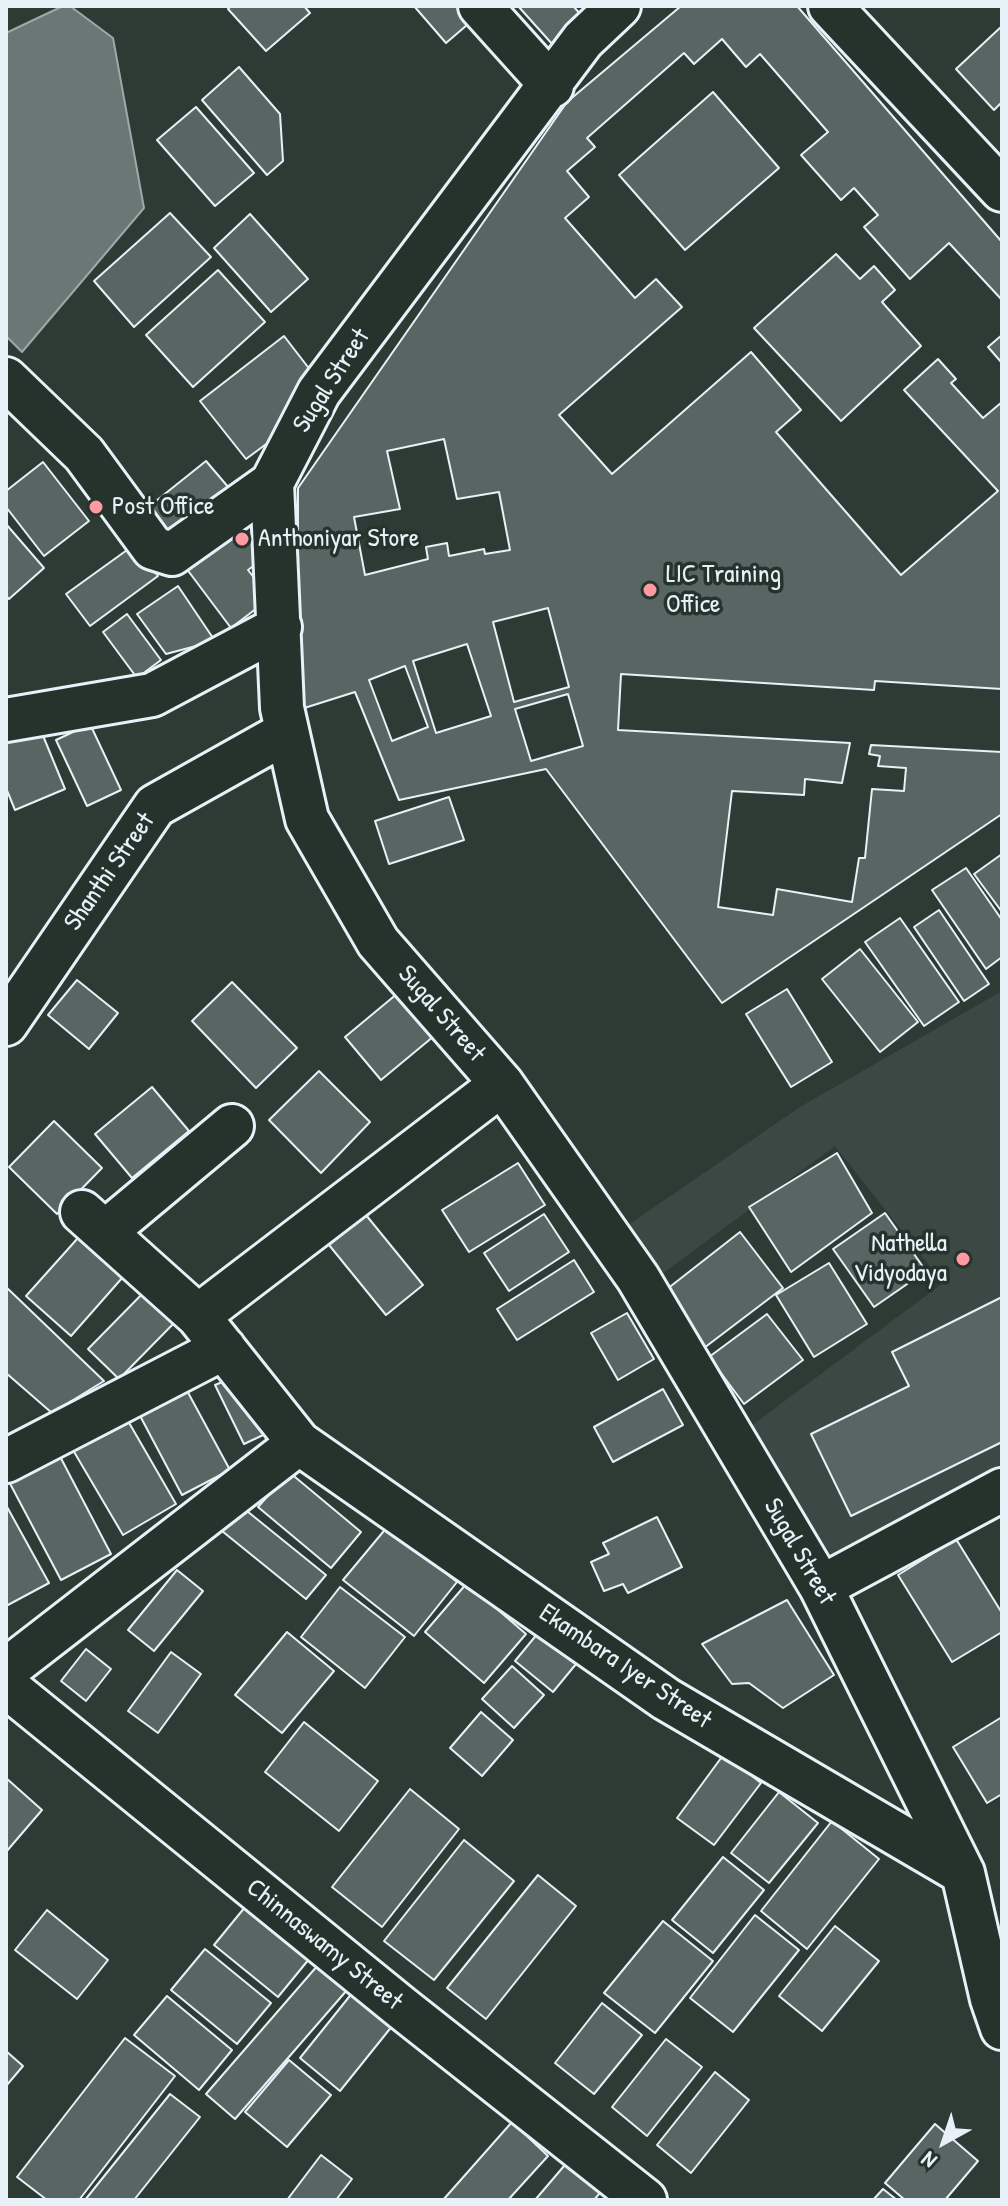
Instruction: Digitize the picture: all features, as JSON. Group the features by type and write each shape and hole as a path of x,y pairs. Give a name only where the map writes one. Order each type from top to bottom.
{"street":[{"path":"480,6 552,86"},
{"name":"Sugal Street","path":"619,6 583,40 552,86 462,197 319,392 272,483 282,708 307,819 378,942 502,1084 638,1278 821,1587 963,1873 992,1999 1002,2028"},
{"path":"830,6 1002,190"},
{"path":"6,379 84,454 153,548 172,554 272,483"},
{"path":"6,720 152,695 280,627"},
{"name":"Shanthi Street","path":"6,1024 155,806 287,732"},
{"path":"198,1316 502,1084"},
{"name":"Ekambara Iyer Street","path":"232,1126 93,1222 198,1316 299,1443 666,1699 963,1873"},
{"path":"6,1461 224,1348"},
{"path":"6,1670 299,1443"},
{"path":"821,1587 1002,1490"},
{"name":"Chinnaswamy Street","path":"6,1686 402,2008 645,2200"}],"shaded area":[{"path":"63,6 70,6 113,38 144,208 22,352 6,336 6,33"},
{"name":"Nathella Vidyodaya","path":"1002,991 1002,1476 825,1564 743,1432 943,1283 835,1146 650,1283 615,1234 800,1107"}],"building":[{"path":"231,6 304,6 310,13 266,51 228,9"},
{"path":"414,6 462,6 474,19 446,43"},
{"path":"518,6 573,6 584,18 553,45"},
{"name":"LIC Training Office","path":"681,6 797,6 1002,242 1002,814 722,1003 546,769 399,800 355,692 298,710 298,488 567,102"},
{"path":"1002,26 1002,102 994,110 956,69"},
{"path":"722,39 746,67 760,54 828,132 801,155 841,200 854,188 878,215 864,227 910,279 949,243 1002,300 1002,335 988,347 1002,363 1002,402 983,418 951,383 956,379 938,359 904,390 998,491 901,575 776,432 801,410 751,352 612,474 559,415 682,307 656,279 635,298 565,218 589,197 567,171 595,147 587,138 684,53 694,64","holes":["713,92 779,168 685,250 619,175","836,254 860,279 874,266 895,290 882,302 921,346 841,421 754,328"]},
{"path":"239,67 280,114 283,161 267,175 202,100"},
{"path":"196,107 254,173 215,206 157,140"},
{"path":"170,213 211,257 134,327 94,281"},
{"path":"250,214 308,279 271,312 214,248"},
{"path":"218,270 265,322 193,387 146,335"},
{"path":"284,336 311,371 269,442 246,459 200,401"},
{"path":"444,439 457,499 499,492 510,550 485,554 484,549 449,556 447,543 426,547 428,559 365,575 354,517 400,509 387,451"},
{"path":"206,461 229,488 168,536 146,509"},
{"path":"43,462 89,521 44,556 6,507 6,491"},
{"path":"238,523 264,558 248,570 270,598 231,628 183,564"},
{"path":"6,524 44,568 9,599 6,596"},
{"path":"134,545 158,576 90,626 66,594"},
{"path":"178,586 215,641 166,654 137,614"},
{"path":"548,608 569,687 514,702 493,622"},
{"path":"127,614 161,660 137,678 103,632"},
{"path":"467,644 491,716 436,733 413,661"},
{"path":"405,666 428,727 392,741 369,680"},
{"path":"621,674 874,690 875,681 1002,689 1002,752 871,745 869,754 880,756 878,766 906,768 904,791 872,789 865,858 859,858 852,902 777,889 773,915 718,907 732,791 804,795 805,779 842,783 850,743 618,730"},
{"path":"568,694 583,746 531,761 515,709"},
{"path":"90,724 121,790 87,806 56,740"},
{"path":"39,726 65,789 15,810 6,788 6,739"},
{"path":"449,797 464,840 389,864 375,821"},
{"path":"1002,854 1002,912 974,874"},
{"path":"966,868 1002,920 1002,957 986,969 932,890"},
{"path":"939,910 989,984 964,1001 914,927"},
{"path":"900,918 959,1002 924,1026 865,942"},
{"path":"860,949 918,1022 880,1052 822,979"},
{"path":"77,980 118,1013 89,1049 48,1015"},
{"path":"232,982 297,1048 256,1088 192,1021"},
{"path":"787,989 832,1062 791,1087 746,1014"},
{"path":"398,993 434,1036 381,1080 345,1037"},
{"path":"319,1071 370,1122 321,1173 269,1120"},
{"path":"152,1087 189,1131 132,1178 95,1134"},
{"path":"54,1121 102,1168 57,1214 9,1167"},
{"path":"837,1153 872,1213 791,1272 749,1207"},
{"path":"518,1163 545,1205 469,1252 442,1210"},
{"path":"885,1213 926,1271 874,1307 833,1249"},
{"path":"544,1214 569,1252 509,1291 484,1253"},
{"path":"366,1215 423,1285 386,1315 329,1245"},
{"path":"86,1229 130,1269 71,1336 26,1296"},
{"path":"740,1232 783,1288 704,1348 662,1293"},
{"path":"574,1260 594,1292 517,1340 497,1309"},
{"path":"829,1263 867,1324 814,1357 776,1295"},
{"path":"6,1287 104,1381 52,1413 6,1373"},
{"path":"149,1287 180,1317 119,1379 88,1349"},
{"path":"1002,1297 1002,1442 851,1516 811,1434 909,1386 892,1352"},
{"path":"627,1313 654,1359 618,1380 591,1333"},
{"path":"767,1314 803,1360 744,1404 709,1357"},
{"path":"237,1376 278,1428 244,1444 215,1385"},
{"path":"185,1387 230,1470 182,1495 138,1412"},
{"path":"663,1389 683,1425 613,1462 594,1427"},
{"path":"124,1414 176,1504 123,1535 70,1445"},
{"path":"53,1443 111,1554 61,1580 6,1476"},
{"path":"289,1472 361,1532 331,1568 258,1507"},
{"path":"6,1505 49,1583 6,1606"},
{"path":"242,1507 326,1575 306,1599 222,1531"},
{"path":"657,1517 682,1567 628,1593 623,1584 604,1591 591,1562 609,1554 603,1543"},
{"path":"388,1526 457,1582 414,1636 343,1580"},
{"path":"956,1539 1002,1613 1002,1632 952,1662 898,1575"},
{"path":"177,1570 203,1591 154,1651 128,1630"},
{"path":"467,1583 526,1634 484,1683 425,1632"},
{"path":"340,1587 405,1637 365,1688 301,1637"},
{"path":"787,1600 834,1675 783,1708 749,1683 732,1684 702,1644"},
{"path":"543,1627 581,1658 553,1692 515,1661"},
{"path":"287,1632 334,1671 282,1733 235,1695"},
{"path":"86,1649 111,1669 86,1701 61,1681"},
{"path":"171,1652 201,1674 158,1733 128,1711"},
{"path":"512,1666 544,1695 514,1728 482,1699"},
{"path":"481,1712 513,1740 482,1776 450,1748"},
{"path":"1002,1717 1002,1794 987,1803 953,1747"},
{"path":"304,1722 378,1781 339,1831 265,1772"},
{"path":"724,1754 761,1783 714,1845 677,1818"},
{"path":"6,1778 42,1810 6,1852"},
{"path":"410,1789 459,1829 382,1927 332,1887"},
{"path":"779,1792 818,1823 769,1883 731,1853"},
{"path":"832,1821 879,1859 807,1949 761,1911"},
{"path":"464,1840 514,1881 434,1980 384,1941"},
{"path":"723,1857 764,1890 713,1953 672,1920"},
{"path":"538,1875 576,1906 486,2019 447,1988"},
{"path":"250,1901 314,1953 278,1997 214,1945"},
{"path":"47,1910 108,1960 77,1999 15,1950"},
{"path":"755,1915 799,1950 733,2032 690,1998"},
{"path":"663,1921 713,1961 655,2033 604,1993"},
{"path":"835,1926 879,1961 822,2031 779,1996"},
{"path":"205,1949 271,2003 237,2044 171,1990"},
{"path":"325,1957 354,1982 235,2119 206,2094"},
{"path":"357,1987 397,2020 340,2091 300,2058"},
{"path":"167,1996 232,2050 199,2090 134,2035"},
{"path":"602,2003 642,2035 594,2094 555,2063"},
{"path":"125,2038 175,2076 79,2200 47,2200 17,2177"},
{"path":"666,2039 702,2067 647,2136 612,2107"},
{"path":"6,2051 23,2066 6,2086"},
{"path":"289,2060 331,2095 287,2147 245,2112"},
{"path":"715,2072 749,2100 691,2173 657,2145"},
{"path":"170,2094 200,2117 134,2200 85,2200"},
{"path":"512,2122 548,2156 508,2200 443,2200"},
{"path":"935,2124 978,2161 945,2200 905,2200 885,2183"},
{"path":"321,2155 352,2179 336,2200 287,2200"},
{"path":"570,2159 604,2188 594,2200 535,2200"},
{"path":"883,2189 897,2200 873,2200"}],"place":[{"name":"Post Office","path":"96,507"},
{"name":"Anthoniyar Store","path":"242,539"},
{"name":"LIC Training Office","path":"650,590"},
{"name":"Nathella Vidyodaya","path":"963,1259"}]}
